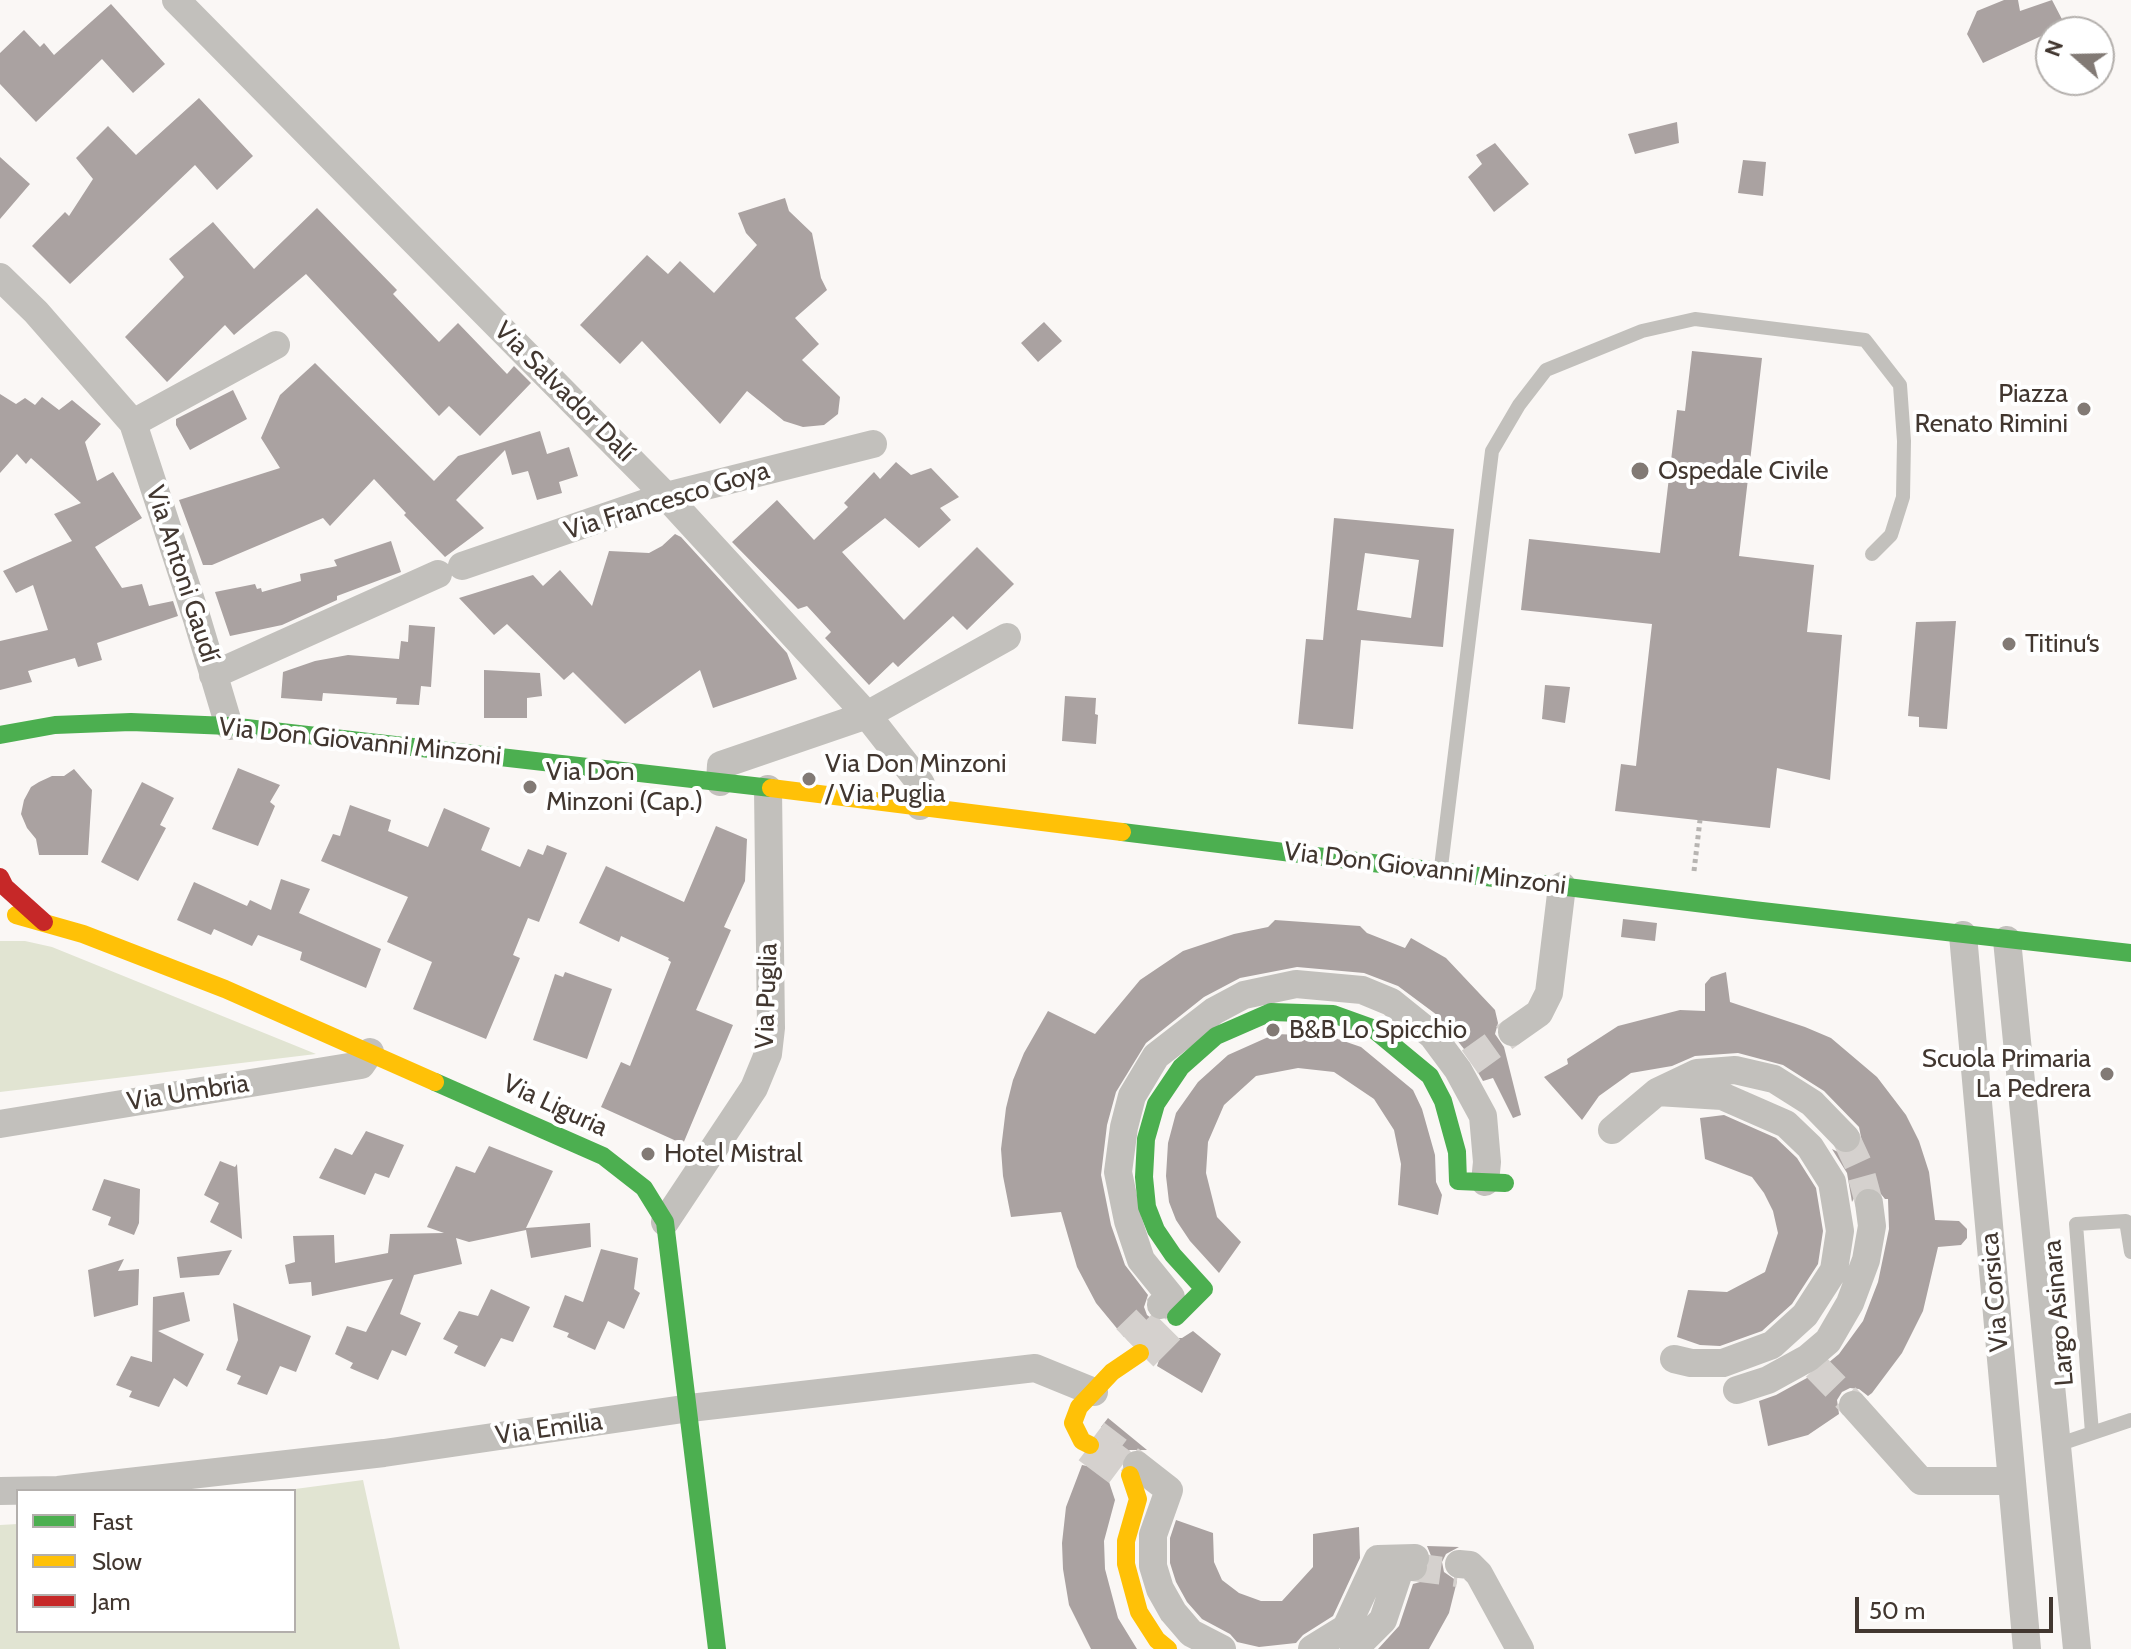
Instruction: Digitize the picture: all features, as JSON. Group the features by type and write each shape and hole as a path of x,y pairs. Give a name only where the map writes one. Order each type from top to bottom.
{"main road":[{"name":"Via Don Giovanni Minzoni","path":"0,735 55,725 131,722 229,726 720,782 2131,953"},
{"path":"21,751 55,725"},
{"path":"0,877 5,887 44,922"},
{"name":"Via Liguria","path":"0,912 44,922 225,989 603,1156 644,1188 665,1222 717,1649"},
{"path":"1087,1434 1079,1407 1103,1382"},
{"path":"1133,1470 1138,1499 1126,1541 1126,1564 1139,1612 1157,1640 1168,1649"}],"street":[{"name":"Via Salvador Dalí","path":"176,0 666,496 867,715 921,784 920,806"},
{"name":"Via Antoni Gaudí","path":"0,277 36,312 133,423 229,726"},
{"path":"133,423 276,345"},
{"name":"Via Francesco Goya","path":"213,675 450,570 666,496 873,444"},
{"path":"720,782 721,765 867,715 1007,637"},
{"name":"Via Puglia","path":"665,1222 754,1088 768,1054 771,1028 768,789"},
{"path":"1512,1032 1539,1013 1549,993 1562,886"},
{"name":"Via Corsica","path":"1963,935 2027,1649"},
{"name":"Via Corsica","path":"2007,940 2077,1649"},
{"path":"1168,1311 1171,1297 1141,1260 1128,1221 1118,1172 1124,1127 1132,1096 1156,1056 1214,1011 1244,995 1296,984 1362,990 1391,1002 1432,1035 1483,1116 1487,1162 1483,1182"},
{"name":"Via Umbria","path":"0,1124 361,1065 370,1052"},
{"path":"1612,1130 1657,1092 1697,1073 1735,1070 1774,1079 1812,1103 1846,1138"},
{"path":"1657,1092 1722,1096 1786,1124 1810,1147 1832,1182 1840,1231 1834,1270 1805,1315 1772,1345 1723,1363 1691,1363 1674,1359"},
{"path":"1737,1390 1812,1363 1828,1341 1850,1303 1866,1260 1872,1226 1869,1203"},
{"path":"1787,1332 1812,1363"},
{"path":"1103,1382 1133,1346"},
{"name":"Via Emilia","path":"67,1489 384,1453 690,1408 1035,1368 1103,1382"},
{"path":"1853,1405 1921,1481 2012,1481"},
{"path":"1133,1470 1169,1490 1153,1535 1153,1566 1160,1589 1173,1612 1191,1633 1222,1649"},
{"path":"1312,1649 1346,1628 1378,1559 1414,1563 1404,1566 1399,1572 1383,1620 1354,1649"},
{"path":"1466,1571 1520,1649"}],"lane":[{"path":"1441,871 1492,451 1519,405 1546,370 1642,331 1695,319 1865,340 1900,385 1904,441 1903,497 1891,535 1872,554"},
{"name":"Largo Asinara","path":"2092,1433 2076,1224 2126,1221 2131,1252"},
{"path":"2057,1445 2131,1420"}],"path":[{"path":"1694,872 1700,820"}],"green space":[{"path":"0,941 25,941 52,947 316,1054 0,1092"},
{"path":"363,1480 400,1649 0,1649 0,1525 16,1524 16,1633 296,1633 295,1489"}],"building":[{"path":"2004,0 2018,0 2020,11 2052,0 2060,16 2035,16 2035,39 1983,63 1967,34 1977,11"},
{"path":"111,4 165,64 133,93 102,59 36,122 0,84 0,53 24,30 40,47 44,43 54,55"},
{"path":"199,98 253,156 217,190 195,165 70,284 32,246 65,212 69,216 93,179 76,158 108,126 136,155"},
{"path":"1677,122 1679,143 1635,154 1628,134"},
{"path":"1495,143 1529,184 1494,212 1468,177 1482,164 1476,155"},
{"path":"0,157 30,184 0,219"},
{"path":"1743,160 1766,162 1763,196 1738,193"},
{"path":"785,198 789,211 812,233 821,278 827,290 795,318 819,344 802,360 840,397 838,414 824,425 803,427 784,421 747,391 720,424 642,341 620,364 580,325 647,255 668,274 680,261 714,293 757,245 746,233 738,213"},
{"path":"317,208 397,290 393,294 439,342 458,323 507,374 514,366 531,383 480,436 449,406 439,416 306,274 234,335 225,325 167,382 125,337 184,277 169,259 213,222 254,269"},
{"path":"1044,322 1062,341 1038,362 1021,343"},
{"name":"Ospedale Civile","path":"1692,351 1762,358 1739,556 1814,565 1807,632 1842,635 1830,780 1777,768 1770,828 1615,811 1621,764 1636,766 1652,624 1521,610 1529,539 1660,553 1677,410 1685,411"},
{"path":"315,363 434,481 458,456 540,431 547,454 569,447 578,476 559,482 562,493 537,500 528,471 512,475 505,450 456,500 484,528 445,557 374,479 330,526 323,518 212,565 203,565 179,500 280,468 261,438 280,395"},
{"path":"233,390 247,419 190,450 176,425 176,419"},
{"path":"0,394 16,404 25,398 35,405 42,397 59,410 72,400 101,424 85,442 97,481 113,472 142,518 95,547 122,588 142,584 149,606 173,601 178,616 97,643 102,660 78,667 75,658 28,671 32,682 0,690 0,641 48,630 33,585 16,593 3,571 72,541 54,514 81,503 31,458 26,464 17,454 0,473"},
{"path":"896,462 911,475 931,468 959,497 940,508 951,520 919,548 885,518 842,552 904,620 977,547 1014,584 967,630 953,616 898,667 893,662 869,685 825,638 831,632 807,606 798,609 732,542 777,500 814,540 848,507 844,503 874,472 880,479"},
{"path":"1334,518 1454,529 1443,647 1361,640 1353,729 1298,724 1306,639 1323,640","holes":["1365,553 1419,560 1411,618 1357,610"]},
{"path":"675,534 787,653 797,679 713,708 700,670 625,724 573,672 564,680 507,624 494,635 459,598 533,575 543,586 560,570 592,606 609,551 649,553"},
{"path":"391,541 401,572 337,596 337,600 282,625 230,636 215,592 255,584 262,592 301,581 300,574 337,566 334,560"},
{"path":"1956,621 1947,729 1919,727 1919,717 1908,716 1916,622"},
{"path":"409,625 435,627 431,687 421,686 419,705 396,704 397,698 323,693 322,701 281,698 283,672 315,661 348,655 399,659 401,641 408,642"},
{"path":"484,670 540,673 542,696 527,698 527,718 484,718"},
{"path":"1545,685 1570,687 1565,723 1542,719"},
{"path":"1065,696 1096,698 1096,744 1062,741"},
{"path":"238,768 280,785 270,802 275,806 258,846 212,829"},
{"path":"74,769 92,790 88,855 39,855 36,839 21,814 24,800 31,787 39,782 52,776 64,776"},
{"path":"142,782 174,798 160,825 166,828 138,881 101,862"},
{"path":"350,805 391,820 388,831 428,847 444,808 490,828 481,850 520,867 528,849 543,855 547,845 567,853 539,922 528,918 513,955 520,958 486,1039 413,1009 432,962 387,942 408,897 321,861 333,834 340,836"},
{"path":"716,826 747,839 745,881 724,927 731,930 696,1010 733,1025 683,1144 601,1107 621,1062 630,1066 671,962 669,958 621,936 619,942 579,923 606,866 684,902"},
{"path":"281,879 310,889 299,913 381,949 366,988 300,960 302,952 258,935 252,946 214,929 211,935 177,920 194,882 247,906 250,900 271,910"},
{"path":"1623,919 1657,923 1655,941 1621,937"},
{"path":"1275,920 1360,926 1367,933 1405,948 1411,938 1446,958 1495,1010 1498,1023 1495,1034 1504,1047 1521,1115 1513,1118 1493,1078 1483,1081 1464,1049 1437,1015 1398,986 1364,973 1297,967 1240,978 1204,997 1146,1043 1116,1092 1107,1125 1101,1175 1111,1225 1125,1265 1148,1295 1144,1307 1147,1315 1155,1321 1160,1332 1170,1338 1182,1338 1193,1331 1221,1354 1202,1393 1157,1366 1162,1351 1159,1341 1150,1334 1138,1331 1124,1337 1096,1303 1077,1267 1061,1212 1011,1217 1001,1149 1006,1108 1024,1053 1048,1011 1095,1034 1140,980 1183,951 1234,934 1268,927"},
{"path":"565,972 612,989 587,1059 533,1040 555,974 563,977"},
{"path":"1726,972 1730,1002 1831,1038 1877,1077 1906,1115 1919,1141 1929,1172 1935,1220 1959,1221 1967,1229 1967,1238 1961,1245 1938,1247 1923,1311 1902,1353 1872,1393 1868,1396 1859,1389 1850,1388 1842,1392 1837,1400 1839,1414 1808,1435 1768,1446 1759,1401 1816,1373 1839,1354 1863,1321 1878,1282 1889,1229 1888,1199 1876,1188 1868,1186 1858,1190 1852,1202 1847,1173 1832,1149 1842,1154 1857,1151 1862,1142 1859,1127 1824,1091 1783,1065 1738,1053 1695,1056 1672,1066 1631,1073 1599,1096 1582,1120 1544,1077 1568,1064 1567,1059 1618,1026 1680,1010 1705,1011 1705,984 1711,977"},
{"path":"1275,1034 1329,1036 1361,1047 1413,1090 1422,1109 1435,1155 1436,1182 1442,1195 1438,1215 1398,1205 1401,1164 1394,1130 1374,1099 1334,1072 1298,1068 1256,1076 1224,1105 1208,1142 1206,1173 1217,1217 1241,1242 1219,1273 1176,1220 1169,1202 1166,1176 1168,1143 1176,1113 1198,1082 1228,1055"},
{"path":"1724,1115 1776,1138 1797,1158 1816,1188 1823,1231 1818,1264 1792,1304 1762,1331 1720,1346 1700,1345 1677,1337 1688,1290 1727,1292 1765,1272 1778,1233 1773,1211 1752,1177 1705,1159 1700,1118"},
{"path":"366,1131 404,1145 389,1178 375,1173 365,1195 319,1178 335,1148 352,1155"},
{"path":"489,1146 553,1171 526,1228 590,1223 591,1247 531,1258 526,1230 469,1242 456,1238 462,1264 414,1275 400,1314 421,1323 406,1356 392,1350 378,1380 350,1368 353,1363 335,1354 347,1326 366,1332 393,1279 312,1296 311,1282 289,1284 285,1265 295,1262 293,1236 334,1235 335,1263 388,1253 390,1234 444,1233 427,1227 456,1166 475,1173"},
{"path":"220,1161 235,1167 237,1164 242,1239 210,1222 219,1203 204,1195"},
{"path":"104,1179 140,1189 139,1223 134,1235 108,1225 111,1217 92,1210"},
{"path":"601,1249 638,1258 634,1289 640,1293 624,1329 608,1321 595,1350 567,1337 569,1333 553,1327 565,1295 583,1302"},
{"path":"232,1250 219,1275 180,1278 177,1257"},
{"path":"124,1259 118,1271 139,1269 138,1305 94,1317 88,1270"},
{"path":"491,1289 530,1307 513,1342 501,1338 485,1367 454,1353 458,1346 443,1339 459,1311 478,1316"},
{"path":"184,1292 190,1321 158,1331 204,1354 187,1387 174,1378 159,1407 129,1397 132,1391 116,1385 131,1356 152,1362 153,1297"},
{"path":"233,1303 311,1336 296,1372 280,1366 267,1395 237,1384 241,1376 226,1370 238,1340"},
{"path":"1108,1418 1147,1450 1130,1450 1114,1460 1109,1470 1115,1500 1104,1541 1105,1569 1118,1618 1137,1649 1091,1649 1069,1605 1063,1569 1066,1507 1082,1465 1092,1467 1101,1464 1110,1454 1112,1443 1109,1434 1101,1427"},
{"path":"1176,1520 1213,1533 1214,1562 1222,1580 1239,1593 1261,1601 1282,1601 1313,1567 1313,1534 1359,1527 1360,1558 1333,1616 1296,1643 1259,1647 1237,1642 1230,1634 1202,1619 1187,1602 1170,1563 1170,1538"},
{"path":"1427,1546 1459,1547 1446,1554 1442,1562 1444,1572 1457,1581 1449,1613 1429,1649 1378,1649 1399,1626 1413,1584 1427,1576 1432,1558"}],"tunnel":[{"path":"1470,1062 1512,1032"},
{"path":"1846,1138 1859,1166 1869,1203"},
{"path":"1126,1339 1161,1305"},
{"path":"1140,1353 1176,1317"},
{"path":"1816,1367 1853,1405"},
{"path":"1096,1434 1137,1465"},
{"path":"1090,1445 1130,1475"},
{"path":"1413,1567 1458,1573"}],"traffic: fast":[{"path":"0,735 55,725 131,722 229,726 771,788"},
{"path":"1122,832 2131,953"},
{"path":"1176,1317 1204,1289 1173,1255 1156,1230 1147,1207 1144,1177 1146,1139 1156,1104 1181,1067 1216,1036 1271,1012 1333,1014 1372,1028 1430,1076 1443,1101 1457,1152 1458,1181 1505,1183"},
{"path":"435,1082 603,1156 644,1188 665,1222 717,1649"}],"traffic: slow":[{"path":"771,788 1122,832"},
{"path":"16,915 83,934 225,989 435,1082"},
{"path":"1090,1445 1082,1441 1073,1423 1079,1407 1112,1372 1140,1353"},
{"path":"1130,1475 1138,1499 1126,1541 1126,1564 1139,1612 1157,1640 1168,1649"}],"traffic: jam":[{"path":"0,877 5,887 44,922"}],"place":[{"name":"Piazza Renato Rimini","path":"2084,409"},
{"name":"Ospedale Civile","path":"1640,471"},
{"name":"Titinu‘s","path":"2009,644"},
{"name":"Via Don Minzoni / Via Puglia","path":"809,779"},
{"name":"Via Don Minzoni (Cap.)","path":"530,787"},
{"name":"B&B Lo Spicchio","path":"1273,1030"},
{"name":"Scuola Primaria La Pedrera","path":"2107,1074"},
{"name":"Hotel Mistral","path":"648,1154"}]}
